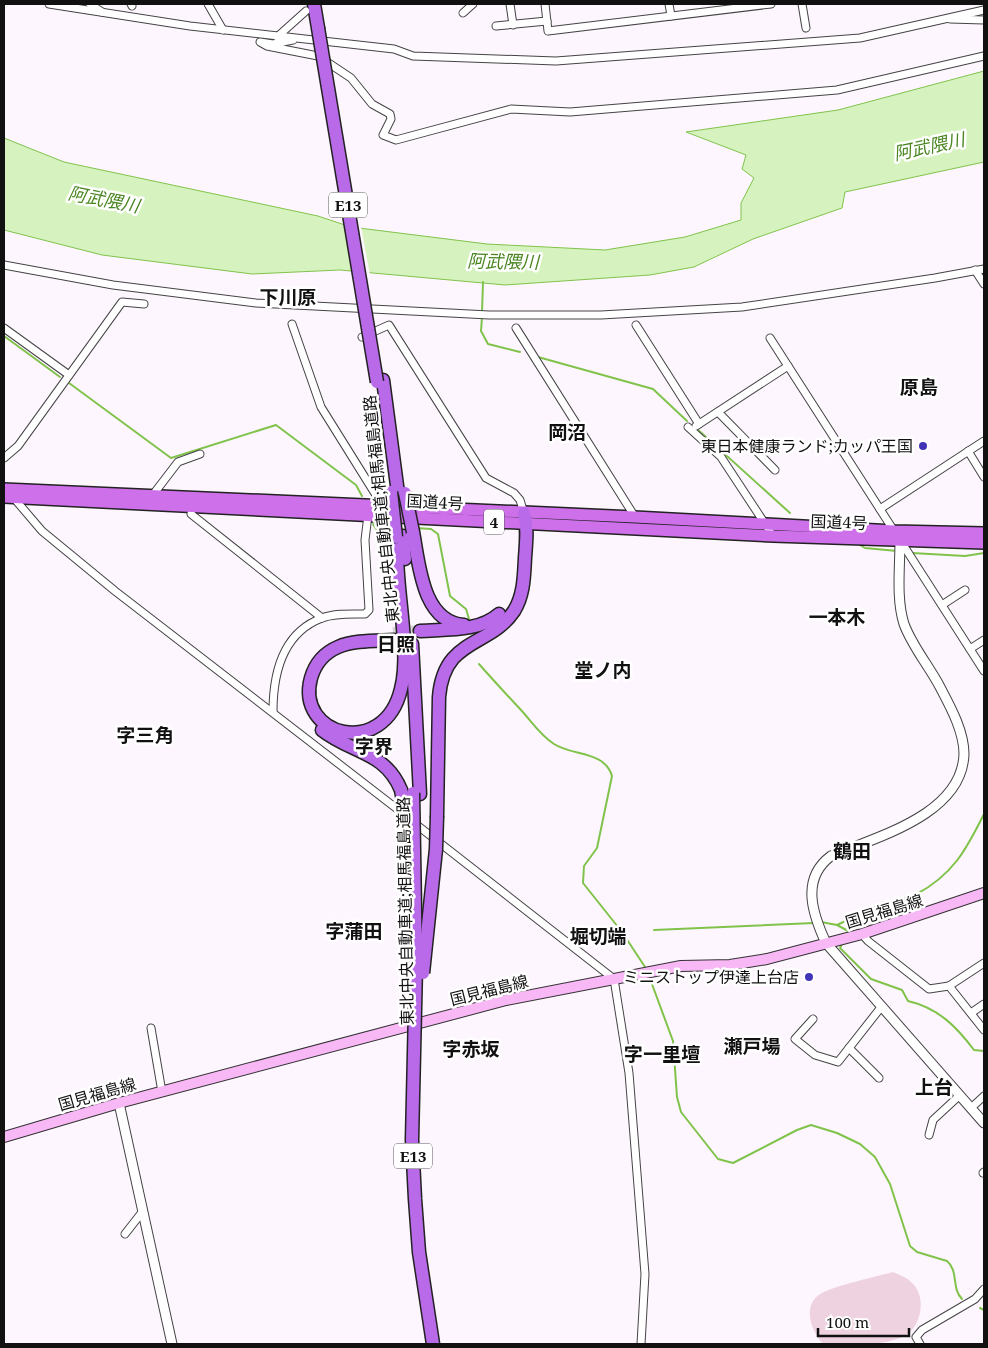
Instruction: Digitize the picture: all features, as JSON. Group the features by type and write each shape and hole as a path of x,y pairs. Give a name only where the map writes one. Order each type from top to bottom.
{"highway":[{"name":"東北中央自動車道;相馬福島道路","path":"320,4 321,28 398,493"},
{"name":"東北中央自動車道;相馬福島道路","path":"310,8 321,28"},
{"name":"東北中央自動車道;相馬福島道路","path":"380,381 386,396 398,493 412,654 411,792 420,969 420,1191 431,1303 439,1344"},
{"name":"国道4号","path":"6,491 192,506 368,515 384,511"},
{"name":"国道4号","path":"6,491 152,496 773,536 897,536 984,533"},
{"path":"398,493 402,539 404,655 404,674 398,702 385,721 363,733 339,731 329,726 314,710 309,694 313,671 319,661 329,652 343,645 393,636 344,638 325,647 307,667 302,680 302,691 306,709 319,728 383,764 411,792 408,841 420,969"},
{"name":"国道4号","path":"523,520 635,517 766,525 984,543"},
{"path":"492,629 471,634 421,635 476,626 496,618 509,601 516,578 523,520"},
{"path":"420,969 436,858 439,698 442,680 447,666 457,654 509,616 520,597 524,580 523,520"},
{"path":"402,539 422,577 435,609 458,624 476,626"},
{"name":"東北中央自動車道;相馬福島道路","path":"420,969 412,1140 414,1199 420,1262 433,1344"}],"main road":[{"name":"国見福島線","path":"4,1137 119,1103 506,1000 681,966 750,963 862,934 984,893"}],"street":[{"path":"49,4 222,30 394,49 413,56 556,61 860,38 984,10"},
{"path":"90,4 105,13"},
{"path":"208,4 222,30"},
{"path":"463,13 474,4"},
{"path":"510,4 513,25"},
{"path":"545,4 548,31 772,4"},
{"path":"669,4 670,16"},
{"path":"802,4 806,28"},
{"path":"278,37 310,8"},
{"path":"942,18 984,20"},
{"path":"496,26 547,21"},
{"path":"297,39 284,43 260,42 267,46 318,56 351,78 372,104 390,114 391,119 383,135 396,140 511,109 570,112 837,90 984,56"},
{"path":"4,265 113,285 247,302 490,315 619,314 742,306 984,269"},
{"path":"975,270 984,284"},
{"path":"4,458 18,446 122,302 144,304"},
{"path":"292,324 321,407 384,511"},
{"path":"362,337 389,325 486,478 514,494 520,500 523,520"},
{"path":"636,326 699,424"},
{"path":"4,328 69,375"},
{"path":"516,328 635,517"},
{"path":"770,338 984,669"},
{"path":"773,536 721,457 690,428 788,366"},
{"path":"718,412 775,470"},
{"path":"880,509 984,441"},
{"path":"968,451 984,477"},
{"path":"152,496 178,462 200,454"},
{"path":"6,491 42,531 115,591 273,712 614,980 628,1073 645,1274 642,1344"},
{"path":"192,506 191,514 322,618"},
{"path":"273,712 273,686 282,656 299,632 322,618 365,614 369,610 365,540 368,515"},
{"path":"897,536 901,609 904,624 940,687 955,720 963,745 962,765 960,774 950,791 918,819 831,856 823,862 814,880 813,914 826,944 984,1123"},
{"path":"942,605 964,590"},
{"path":"970,649 984,640"},
{"path":"862,934 868,941 929,989 950,986 984,963"},
{"path":"950,986 984,1030"},
{"path":"971,1013 984,1004"},
{"path":"812,1019 795,1039 815,1054 838,1062 882,1006"},
{"path":"151,1028 162,1092"},
{"path":"849,1048 879,1078"},
{"path":"929,1135 933,1120 960,1095"},
{"path":"971,1108 984,1096"},
{"path":"119,1103 172,1344"},
{"path":"125,1234 143,1211"},
{"path":"920,1344 916,1337 922,1330 975,1299 984,1289"}],"shaded area":[{"path":"893,1272 911,1282 920,1296 920,1311 916,1325 906,1335 898,1339 853,1345 823,1344 815,1332 810,1318 812,1304 816,1298 822,1293 837,1287"}],"water":[{"name":"阿武隈川","path":"984,71 984,162 845,192 842,208 753,239 694,267 650,275 505,285 340,270 252,274 102,255 4,230 4,138 64,162 318,216 351,227 487,244 605,250 685,237 741,220 741,203 754,178 742,169 746,155 686,132 838,110"}],"pier":[{"path":"352,225 361,226 370,275 355,274"}],"waterway":[{"path":"482,312 483,282"},
{"path":"482,317 481,331 488,344 520,352"},
{"path":"4,336 60,377"},
{"path":"538,357 653,389 687,421"},
{"path":"69,383 171,458 276,425 356,485 362,496"},
{"path":"696,428 790,513"},
{"path":"373,524 376,529 381,531 389,527"},
{"path":"416,528 431,529 438,534 450,596 466,609 469,619"},
{"path":"860,545 865,548 897,551"},
{"path":"912,553 965,556 984,553"},
{"path":"479,664 549,740 561,748 595,758 603,762 608,768 612,776 597,848 584,866 583,883 622,932 647,970"},
{"path":"889,904 915,895 949,870 971,839 984,814"},
{"path":"837,925 880,905"},
{"path":"821,922 837,925 850,932"},
{"path":"654,930 814,923"},
{"path":"842,944 840,948 871,979 902,990 908,1001 937,1013 946,1019 974,1050 984,1051"},
{"path":"649,976 673,1041 677,1097 681,1112 718,1159 733,1163 797,1130 811,1125 837,1133 860,1144 875,1157 890,1184 910,1246 917,1252 947,1261 951,1265 957,1290 962,1299"},
{"path":"980,1308 984,1310"}],"tunnel":[{"path":"393,633 420,631"}],"place":[{"name":"東日本健康ランド;カッパ王国","path":"923,446"},
{"name":"ミニストップ伊達上台店","path":"809,977"}],"district":[{"name":"下川原","path":"288,297"},
{"name":"原島","path":"919,387"},
{"name":"岡沼","path":"567,432"},
{"name":"一本木","path":"837,617"},
{"name":"日照","path":"396,644"},
{"name":"堂ノ内","path":"603,670"},
{"name":"字三角","path":"145,735"},
{"name":"字界","path":"374,746"},
{"name":"鶴田","path":"852,851"},
{"name":"字蒲田","path":"354,931"},
{"name":"堀切端","path":"598,936"},
{"name":"瀬戸場","path":"752,1046"},
{"name":"字赤坂","path":"471,1049"},
{"name":"字一里壇","path":"662,1054"},
{"name":"上台","path":"934,1087"}]}
